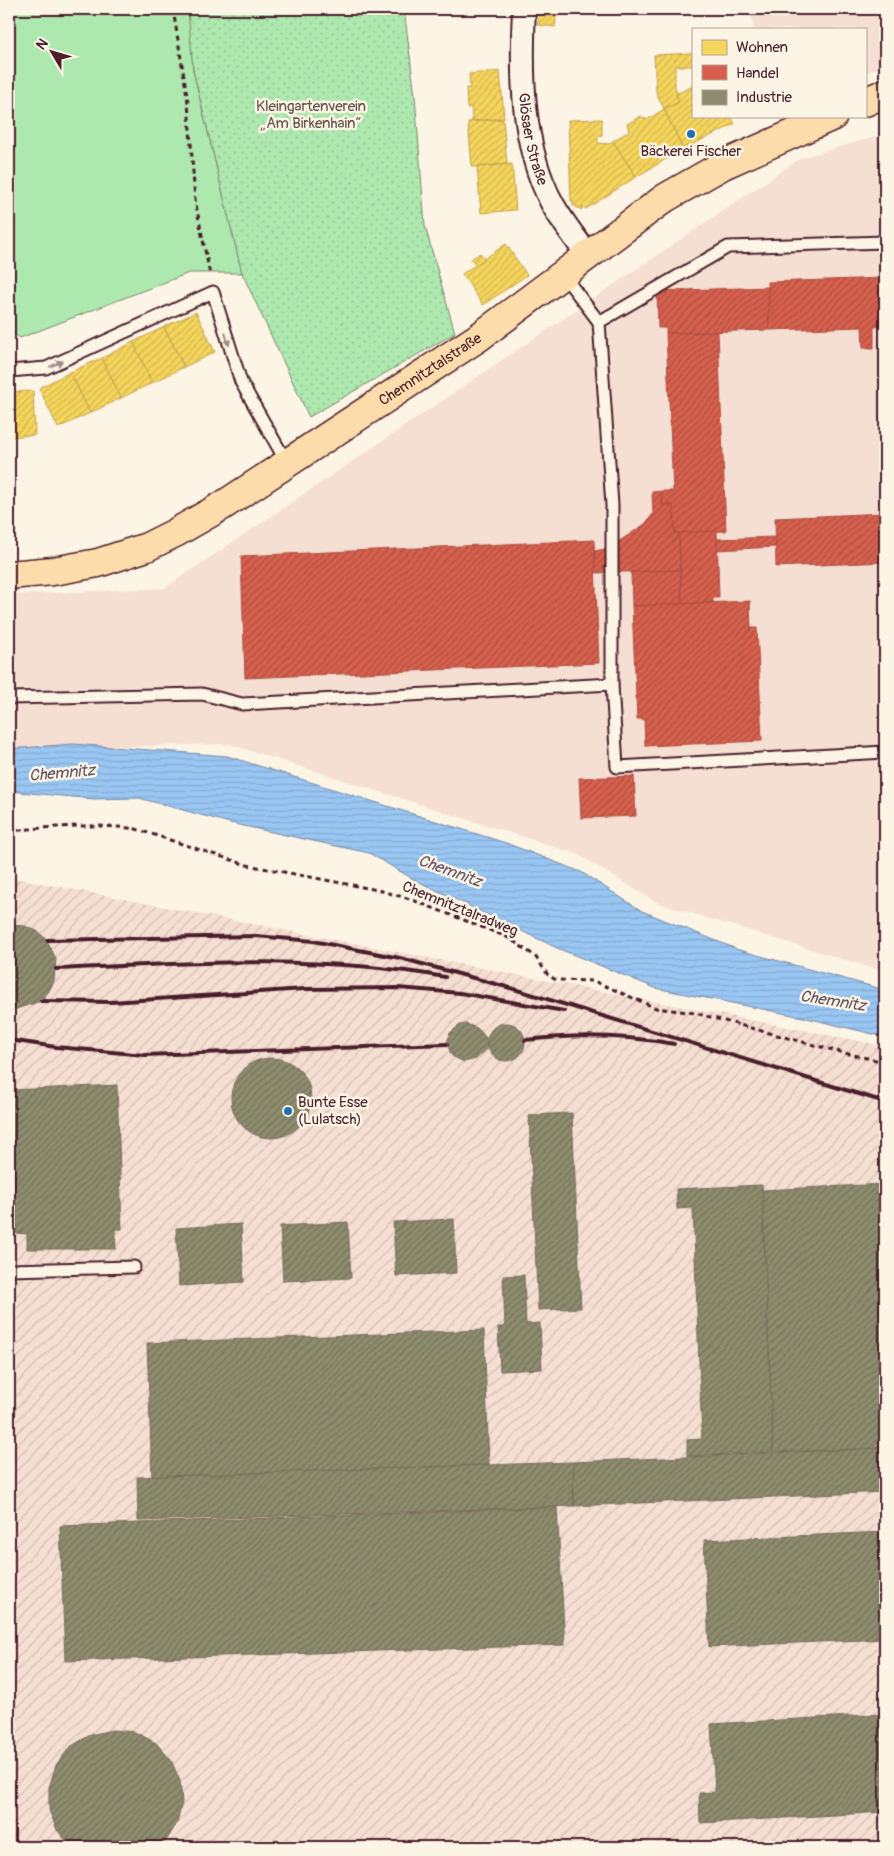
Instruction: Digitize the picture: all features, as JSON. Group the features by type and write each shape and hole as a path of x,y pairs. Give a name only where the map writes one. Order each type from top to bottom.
{"main road":[{"path":"866,102 885,93"},
{"name":"Chemnitztalstraße","path":"9,575 53,571 98,563 175,534 222,506 479,337 564,276 665,198 696,178 828,118"}],"street":[{"name":"Glösaer Straße","path":"524,9 526,112 532,151 552,203 589,257"}],"lane":[{"path":"598,322 728,247 885,242"},
{"path":"564,276 598,322 612,506 612,684 617,767 885,752"},
{"path":"9,371 46,368 213,292 241,382 288,463"},
{"path":"9,698 202,694 242,704 612,684"},
{"path":"9,1270 134,1267"}],"path":[{"path":"174,9 188,102 195,200 213,292"},
{"name":"Chemnitztalradweg","path":"9,831 59,826 117,826 136,829 247,865 378,890 410,899 507,937 535,956 548,975 556,980 594,981 656,1008 695,1013 840,1052 885,1062"}],"shaded area":[{"path":"748,9 885,9 885,66 866,73 866,28 755,28"},
{"path":"885,134 885,972 658,903 577,854 229,744 9,749 9,595 165,588 801,158"},
{"path":"9,877 885,1046 885,1847 9,1847"}],"green space":[{"path":"9,9 189,9 193,70 242,273 189,273 20,338 9,330"},
{"name":"Kleingartenverein „Am Birkenhain“","path":"188,9 404,9 415,96 425,226 455,333 309,417 242,273 193,70"}],"water":[{"name":"Chemnitz","path":"73,744 227,756 506,843 581,872 642,911 739,950 885,990 885,1037 803,1017 655,988 557,948 413,879 369,853 230,823 139,798 94,799 9,791 9,749"}],"building: Wohnen":[{"path":"539,9 557,9 555,27 538,25"},
{"path":"692,53 692,66 675,66 675,87 679,102 664,109 656,92 654,55"},
{"path":"500,71 504,118 472,121 471,107 467,108 466,88 470,88 469,74"},
{"path":"692,86 692,118 732,118 735,124 683,149 664,109 679,102 676,94"},
{"path":"664,109 683,149 636,177 613,141 629,131 627,124 641,116 647,120"},
{"path":"503,119 507,164 472,167 468,122"},
{"path":"602,119 602,135 598,137 598,143 608,144 613,141 636,177 586,209 583,207 582,210 572,205 574,202 571,201 568,120"},
{"path":"512,164 516,210 481,213 477,167"},
{"path":"506,244 527,275 483,305 462,274"},
{"path":"480,253 485,259 476,265 471,259"},
{"path":"196,312 215,352 184,367 164,327"},
{"path":"164,327 184,367 152,383 133,342"},
{"path":"133,342 152,383 121,398 102,358"},
{"path":"102,358 121,398 90,413 70,372"},
{"path":"70,372 90,413 58,428 39,388"},
{"path":"33,391 35,435 9,437 9,392"}],"building: Handel":[{"path":"885,278 885,326 874,327 874,348 863,348 862,327 769,330 768,282"},
{"path":"768,287 769,330 666,333 666,328 658,328 657,291"},
{"path":"718,332 726,531 675,533 673,505 662,505 662,491 673,491 666,333"},
{"path":"662,491 662,505 673,505 675,533 679,533 680,570 595,573 595,551 609,548 645,524 653,514 652,492"},
{"path":"885,513 885,562 776,567 775,518"},
{"path":"717,531 719,598 713,598 713,602 682,604 679,533"},
{"path":"776,537 776,547 717,550 717,539"},
{"path":"594,540 599,663 245,678 241,556"},
{"path":"680,570 682,604 632,606 631,572"},
{"path":"750,601 751,628 757,628 762,741 645,746 644,719 637,719 632,606"},
{"path":"634,776 636,816 581,818 579,778"}],"building: Industrie":[{"path":"9,926 25,926 37,931 47,940 56,959 54,981 41,1001 16,1009 9,1008"},
{"path":"506,1023 520,1028 525,1042 520,1056 506,1061 492,1056 487,1042 492,1028"},
{"path":"466,1024 477,1028 481,1032 486,1038 487,1049 476,1059 464,1062 452,1056 447,1044 450,1033 460,1025"},
{"path":"271,1058 286,1061 299,1070 308,1083 311,1098 308,1113 299,1126 286,1135 271,1138 256,1135 243,1126 234,1113 231,1098 234,1083 243,1070 256,1061"},
{"path":"117,1085 122,1229 115,1229 116,1249 27,1249 27,1234 16,1233 11,1090"},
{"path":"572,1113 581,1308 538,1310 529,1115"},
{"path":"885,1184 885,1448 773,1452 762,1190"},
{"path":"762,1185 773,1452 687,1456 687,1440 702,1439 693,1208 677,1209 676,1189"},
{"path":"454,1219 456,1273 396,1276 393,1222"},
{"path":"348,1222 351,1278 283,1281 280,1226"},
{"path":"241,1224 244,1282 179,1286 176,1228"},
{"path":"524,1275 526,1324 540,1323 542,1369 500,1371 498,1327 505,1327 503,1276"},
{"path":"484,1330 489,1465 152,1477 147,1343"},
{"path":"885,1448 885,1492 574,1506 573,1462"},
{"path":"573,1462 574,1506 138,1521 137,1477"},
{"path":"557,1507 565,1645 65,1661 60,1526"},
{"path":"885,1532 885,1639 709,1647 704,1540"},
{"path":"885,1714 885,1812 700,1823 699,1793 715,1792 711,1724"},
{"path":"112,1730 135,1732 156,1743 171,1760 180,1781 182,1802 177,1823 166,1841 158,1847 72,1847 57,1830 49,1810 49,1787 56,1765 70,1747 90,1735"},
{"path":"547,1844 547,1847 445,1847"}],"railway":[{"path":"47,940 256,936 313,941 400,958 514,989 885,1102"},
{"path":"56,969 153,964 300,963 349,965 445,977"},
{"path":"41,1001 111,1002 305,989 398,988 460,993 564,1011"},
{"path":"525,1040 600,1036 674,1044"},
{"path":"9,1040 56,1047 145,1055 447,1044"}],"place":[{"name":"Bäckerei Fischer","path":"691,134"},
{"name":"Bunte Esse (Lulatsch)","path":"288,1111"}]}
